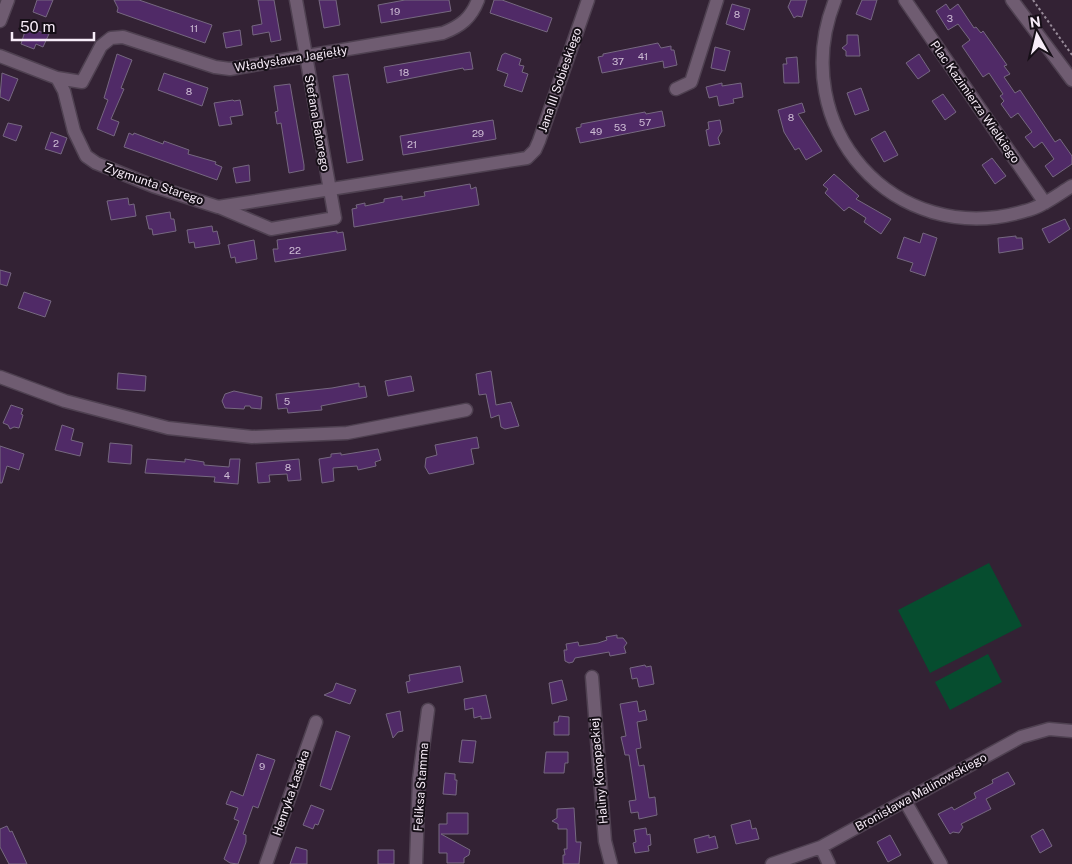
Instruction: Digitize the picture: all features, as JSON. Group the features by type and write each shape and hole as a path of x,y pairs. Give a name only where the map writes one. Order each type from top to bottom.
{"street":[{"path":"0,21 8,0"},
{"name":"Stefana Batorego","path":"296,0 328,188"},
{"name":"Władysława Jagiełły","path":"57,78 82,82 101,46 110,38 123,37 215,67 230,69 306,58 443,33 464,22 472,14 478,0"},
{"name":"Jana III Sobieskiego","path":"527,158 535,150 539,141 588,0"},
{"path":"676,89 691,82 717,0"},
{"path":"835,0 824,35 822,62 828,111 840,138 866,172 898,198 921,209 968,219 996,217 1026,211 1045,203 1072,186"},
{"name":"Plac Kazimierza Wielkiego","path":"905,0 1045,203"},
{"path":"1012,0 1072,80"},
{"path":"0,56 57,78"},
{"name":"Zygmunta Starego","path":"57,78 64,91 80,147 91,160 153,186 218,206 271,229 335,218 328,188"},
{"name":"Zygmunta Starego","path":"218,206 527,158"},
{"path":"0,377 65,401 168,428 252,437 347,433 466,410"},
{"name":"Haliny Konopackiej","path":"592,677 605,841 611,864"},
{"name":"Feliksa Stamma","path":"416,864 419,779 428,710"},
{"name":"Henryka Łasaka","path":"266,864 316,722"},
{"name":"Bronisława Malinowskiego","path":"772,864 821,848 1021,737 1049,729 1072,731"},
{"path":"905,801 941,864"},
{"path":"821,848 829,864"}],"path":[{"path":"1033,0 1072,55"}],"green space":[{"path":"989,563 1022,626 930,673 898,610"},
{"path":"988,654 1002,682 950,710 935,682"}],"building":[{"path":"37,0 53,0 46,17 33,12"},
{"path":"114,0 139,0 212,25 205,43 117,12 118,8"},
{"path":"258,0 274,0 281,40 271,42 269,32 253,35 252,26 262,24"},
{"path":"319,0 336,0 340,25 324,28"},
{"path":"405,0 449,0 451,11 381,23 378,5"},
{"path":"494,0 502,0 552,18 547,32 490,13"},
{"path":"791,0 807,0 802,17 797,16 794,18 788,7"},
{"path":"862,0 877,0 871,20 856,14"},
{"path":"732,4 750,9 744,30 726,24"},
{"path":"946,4 950,10 958,4 974,28 976,27 981,33 983,31 1007,65 1004,66 1010,74 1004,77 1015,93 1020,90 1055,142 1060,139 1072,156 1072,164 1053,177 1045,166 1054,159 1042,142 1034,148 1025,137 1032,132 1018,113 1011,118 1001,104 1004,101 1000,96 1003,94 989,73 983,77 962,46 970,40 958,24 948,30 936,11"},
{"path":"26,28 49,34 43,47 36,44 34,49 21,44"},
{"path":"240,30 242,45 226,48 223,33"},
{"path":"847,35 858,35 860,56 846,56 846,51 842,48 847,44"},
{"path":"658,43 661,48 671,46 671,50 674,50 677,65 664,68 663,61 602,73 598,57 603,56 603,54"},
{"path":"715,47 730,51 725,71 711,68"},
{"path":"470,52 473,69 464,70 463,68 387,83 384,67"},
{"path":"505,53 521,59 519,65 524,66 522,72 528,74 522,92 504,86 508,74 497,70 502,55"},
{"path":"117,54 132,60 121,88 124,89 111,119 119,122 114,136 97,129 108,100 104,98"},
{"path":"919,54 930,71 918,79 906,63"},
{"path":"797,57 799,83 784,83 783,64 787,64 786,58"},
{"path":"2,73 18,79 9,101 0,97"},
{"path":"164,73 208,88 202,106 158,90"},
{"path":"348,74 363,160 347,163 333,76"},
{"path":"722,83 722,86 741,83 743,97 733,99 734,103 719,106 717,96 709,98 706,87"},
{"path":"290,84 304,170 289,173 281,123 277,124 275,112 278,111 274,86"},
{"path":"861,88 869,110 855,115 847,93"},
{"path":"943,94 956,112 945,120 932,101"},
{"path":"240,100 243,115 230,117 232,124 219,126 214,103"},
{"path":"802,103 805,112 798,114 822,151 806,160 799,148 795,150 784,132 778,110"},
{"path":"662,111 665,126 580,143 576,128 581,127 581,124 645,112 646,114"},
{"path":"493,120 496,139 403,155 400,136"},
{"path":"720,120 722,131 718,138 720,144 709,146 706,130 709,129 708,122"},
{"path":"8,123 22,126 16,141 3,136"},
{"path":"885,131 898,155 884,162 871,139"},
{"path":"51,132 67,138 61,154 45,149"},
{"path":"129,133 133,135 134,133 163,144 164,141 189,150 188,154 216,162 215,164 222,167 217,180 124,147"},
{"path":"992,158 1006,176 995,184 982,165"},
{"path":"249,165 250,181 236,183 233,168"},
{"path":"834,174 859,196 856,199 891,219 881,234 864,222 866,218 849,207 844,211 825,193 828,189 823,185"},
{"path":"470,184 471,189 476,187 479,205 354,227 352,209 357,208 356,205 365,203 365,206 384,202 384,199 402,196 402,200 425,196 424,192"},
{"path":"128,198 129,205 134,204 136,216 111,220 107,201"},
{"path":"170,212 171,219 174,219 176,231 153,235 152,229 149,229 146,216"},
{"path":"1065,219 1070,229 1049,243 1042,229"},
{"path":"212,226 213,232 217,231 220,244 195,248 194,242 189,243 187,230"},
{"path":"337,231 337,233 343,232 346,250 275,262 273,249 278,249 277,240"},
{"path":"923,233 937,238 925,276 910,271 913,263 897,258 904,237 920,243"},
{"path":"1016,236 1016,238 1022,238 1023,249 999,253 998,238"},
{"path":"254,240 257,259 236,263 235,257 231,258 228,245"},
{"path":"0,270 11,273 7,286 0,284"},
{"path":"24,292 51,301 45,317 18,308"},
{"path":"491,371 496,405 511,402 519,426 505,429 501,427 499,415 491,418 486,394 479,395 476,374"},
{"path":"118,373 146,376 145,391 117,389"},
{"path":"411,376 414,391 388,396 385,381"},
{"path":"359,383 359,387 365,386 367,397 321,406 322,410 288,413 287,408 278,409 276,394"},
{"path":"234,391 262,397 261,409 251,408 250,406 245,406 244,409 225,408 222,401 225,394"},
{"path":"11,405 23,409 19,428 14,427 10,429 8,425 3,423"},
{"path":"62,425 74,429 71,440 83,443 80,456 55,450"},
{"path":"477,437 479,448 471,449 474,464 429,474 425,467 426,458 437,455 435,445"},
{"path":"110,443 132,445 131,464 108,462"},
{"path":"0,446 24,454 19,470 7,466 2,483 0,483"},
{"path":"378,449 381,460 375,462 376,466 358,470 357,466 333,468 334,481 322,483 319,459 331,457 331,454 341,453 341,455"},
{"path":"147,459 185,462 185,459 204,462 204,465 229,467 230,459 240,459 238,484 214,482 215,477 145,473"},
{"path":"299,459 301,480 288,481 287,474 269,475 270,482 258,483 256,463"},
{"path":"617,635 617,638 623,638 627,643 624,647 626,653 610,656 609,652 575,658 573,662 569,663 565,661 564,650 567,650 566,644 578,642 579,646 598,643 607,640 606,637"},
{"path":"645,665 646,667 651,666 654,684 639,687 637,678 632,679 630,668"},
{"path":"460,666 463,682 408,693 406,682 410,681 409,675"},
{"path":"562,680 567,700 552,704 549,683"},
{"path":"336,683 356,690 350,704 324,695 333,691"},
{"path":"486,695 491,718 481,719 481,716 474,718 473,708 465,710 464,699"},
{"path":"637,701 639,712 645,710 647,720 637,722 641,748 636,749 639,766 644,765 649,798 655,797 657,815 639,819 638,812 631,813 629,801 636,800 629,755 625,755 621,737 626,736 620,704"},
{"path":"400,711 403,731 398,732 393,738 386,714"},
{"path":"559,716 569,717 569,735 554,735 554,722 558,722"},
{"path":"336,731 350,736 331,790 320,786"},
{"path":"462,740 476,741 473,763 459,762"},
{"path":"546,752 568,752 568,763 565,763 564,773 544,773"},
{"path":"257,754 275,760 258,808 253,806 243,834 246,835 246,842 238,864 230,863 224,859 239,821 234,819 238,808 226,804 231,791 243,796"},
{"path":"1008,772 1015,784 986,799 991,809 961,824 963,827 959,833 953,832 950,834 938,814 952,807 954,810 976,798 974,793 993,783 992,780"},
{"path":"445,773 455,774 455,780 457,780 456,795 443,794"},
{"path":"311,805 324,810 318,825 315,824 313,829 303,825"},
{"path":"574,808 576,842 581,842 579,864 563,864 564,849 567,849 567,829 558,829 558,824 552,821 557,818 557,809"},
{"path":"447,813 468,813 468,834 441,834 470,850 469,855 464,858 464,863 447,863 447,853 439,853 439,824 447,824"},
{"path":"750,820 752,829 756,828 759,839 736,844 731,825"},
{"path":"7,826 10,832 12,831 27,864 9,864 0,847 0,829"},
{"path":"646,828 647,835 650,834 651,845 648,846 649,851 635,853 633,843 636,842 634,830"},
{"path":"1043,829 1052,846 1040,853 1031,836"},
{"path":"709,835 709,838 715,836 718,848 697,853 694,839"},
{"path":"890,835 901,855 888,862 877,842"},
{"path":"296,847 307,850 307,864 290,864"},
{"path":"378,850 394,850 394,864 378,864"}]}
